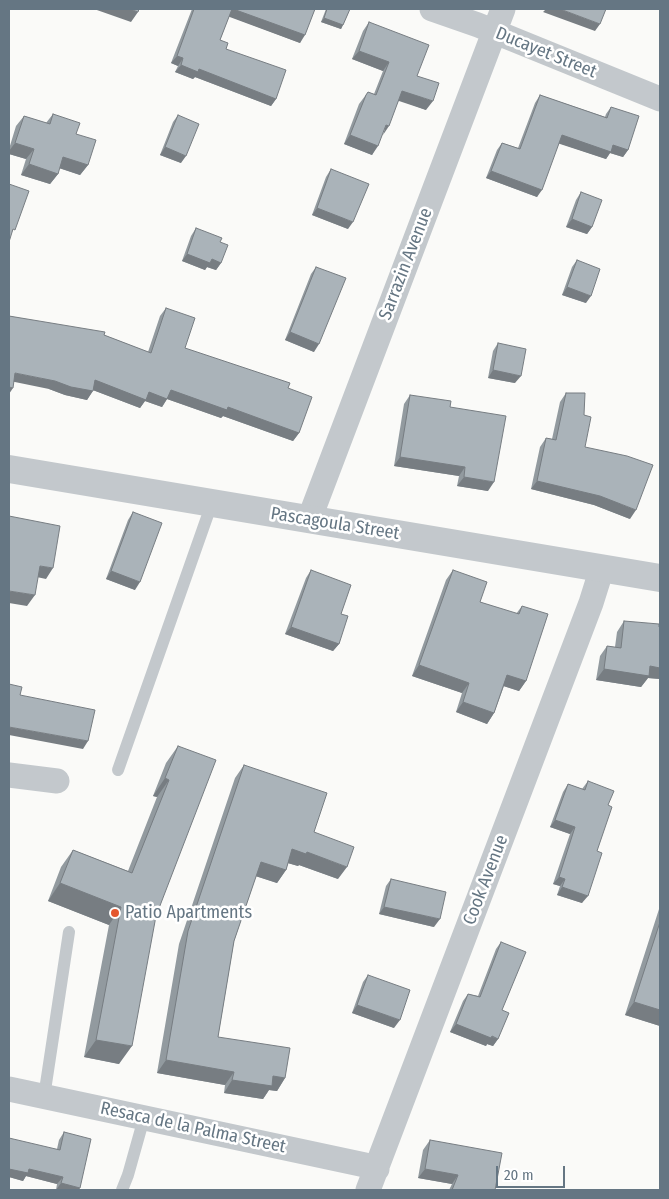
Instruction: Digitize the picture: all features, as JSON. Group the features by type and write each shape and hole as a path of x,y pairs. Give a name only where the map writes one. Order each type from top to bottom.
{"street":[{"name":"Ducayet Street","path":"432,9 499,20 660,99"},
{"name":"Sarrazin Avenue","path":"309,520 499,20"},
{"name":"Pascagoula Street","path":"9,469 660,578"},
{"name":"Cook Avenue","path":"372,1180 591,603 602,568"},
{"path":"9,775 57,781"},
{"name":"Resaca de la Palma Street","path":"9,1089 365,1165 372,1180"}],"lane":[{"path":"118,770 212,503"},
{"path":"44,1096 69,932"},
{"path":"122,1190 144,1118"}],"building":[{"path":"194,9 232,9 220,40 228,43 226,49 286,70 276,99 199,69 198,72 181,65 183,58 177,56"},
{"path":"233,9 315,9 305,35"},
{"path":"327,9 350,9 343,25 324,18"},
{"path":"560,9 606,9 600,24"},
{"path":"369,22 429,45 417,76 439,83 433,101 402,91 389,126 386,125 378,146 350,135 366,95 368,92 376,95 389,62 359,51"},
{"path":"540,95 607,118 611,107 639,116 628,150 613,145 611,152 562,135 542,190 491,171 502,143 520,149"},
{"path":"53,114 80,123 76,134 96,140 88,165 63,157 58,174 29,164 34,149 15,143 24,116 50,124"},
{"path":"178,115 199,124 186,156 165,147"},
{"path":"331,169 369,184 353,222 317,208"},
{"path":"9,184 29,191 9,242"},
{"path":"581,192 602,200 592,227 572,219"},
{"path":"196,228 222,238 220,242 228,245 221,263 212,259 210,263 187,254"},
{"path":"577,260 600,269 591,296 567,287"},
{"path":"316,267 346,278 319,344 290,332"},
{"path":"166,308 195,318 185,348 290,383 288,388 312,397 299,433 228,407 227,410 171,390 167,399 149,392 146,400 95,380 93,391 15,373 13,388 9,387 9,316 105,332 104,335 151,353"},
{"path":"498,343 526,349 521,376 493,370"},
{"path":"566,393 585,393 584,415 591,417 585,447 627,456 653,465 636,510 600,496 537,481 546,438 556,440"},
{"path":"410,395 451,401 450,407 506,416 494,482 464,477 465,467 400,457"},
{"path":"133,512 162,523 140,582 111,571"},
{"path":"9,516 60,526 53,568 40,566 35,595 9,591"},
{"path":"311,570 351,585 341,614 348,616 339,644 291,627"},
{"path":"453,570 487,582 480,602 519,614 522,606 548,614 526,681 507,675 494,713 463,702 469,683 419,665"},
{"path":"624,621 659,624 660,668 650,666 649,676 604,669 607,646 621,648"},
{"path":"9,684 22,687 20,695 95,710 88,741 9,727"},
{"name":"Patio Apartments","path":"178,746 216,760 156,916 132,1046 96,1040 121,907 60,883 73,850 132,873 169,780 165,778"},
{"path":"244,765 327,793 314,832 354,847 347,867 307,852 306,854 292,849 286,870 261,862 234,941 218,1037 290,1048 285,1078 273,1076 272,1086 232,1080 234,1072 166,1060 188,931"},
{"path":"588,781 614,791 608,805 612,807 597,851 602,853 588,896 562,887 565,879 559,877 575,827 555,820 568,784 585,790"},
{"path":"391,879 446,892 440,919 384,907"},
{"path":"660,922 660,1010 634,1002"},
{"path":"501,942 526,952 502,1010 509,1013 498,1039 456,1024 468,994 480,997"},
{"path":"368,975 410,990 400,1020 357,1005"},
{"path":"64,1132 91,1139 80,1188 61,1183 63,1177 29,1169 28,1173 9,1169 9,1138 60,1150"},
{"path":"430,1140 502,1153 495,1190 452,1190 458,1175 425,1169"}],"place":[{"name":"Patio Apartments","path":"115,913"}]}
